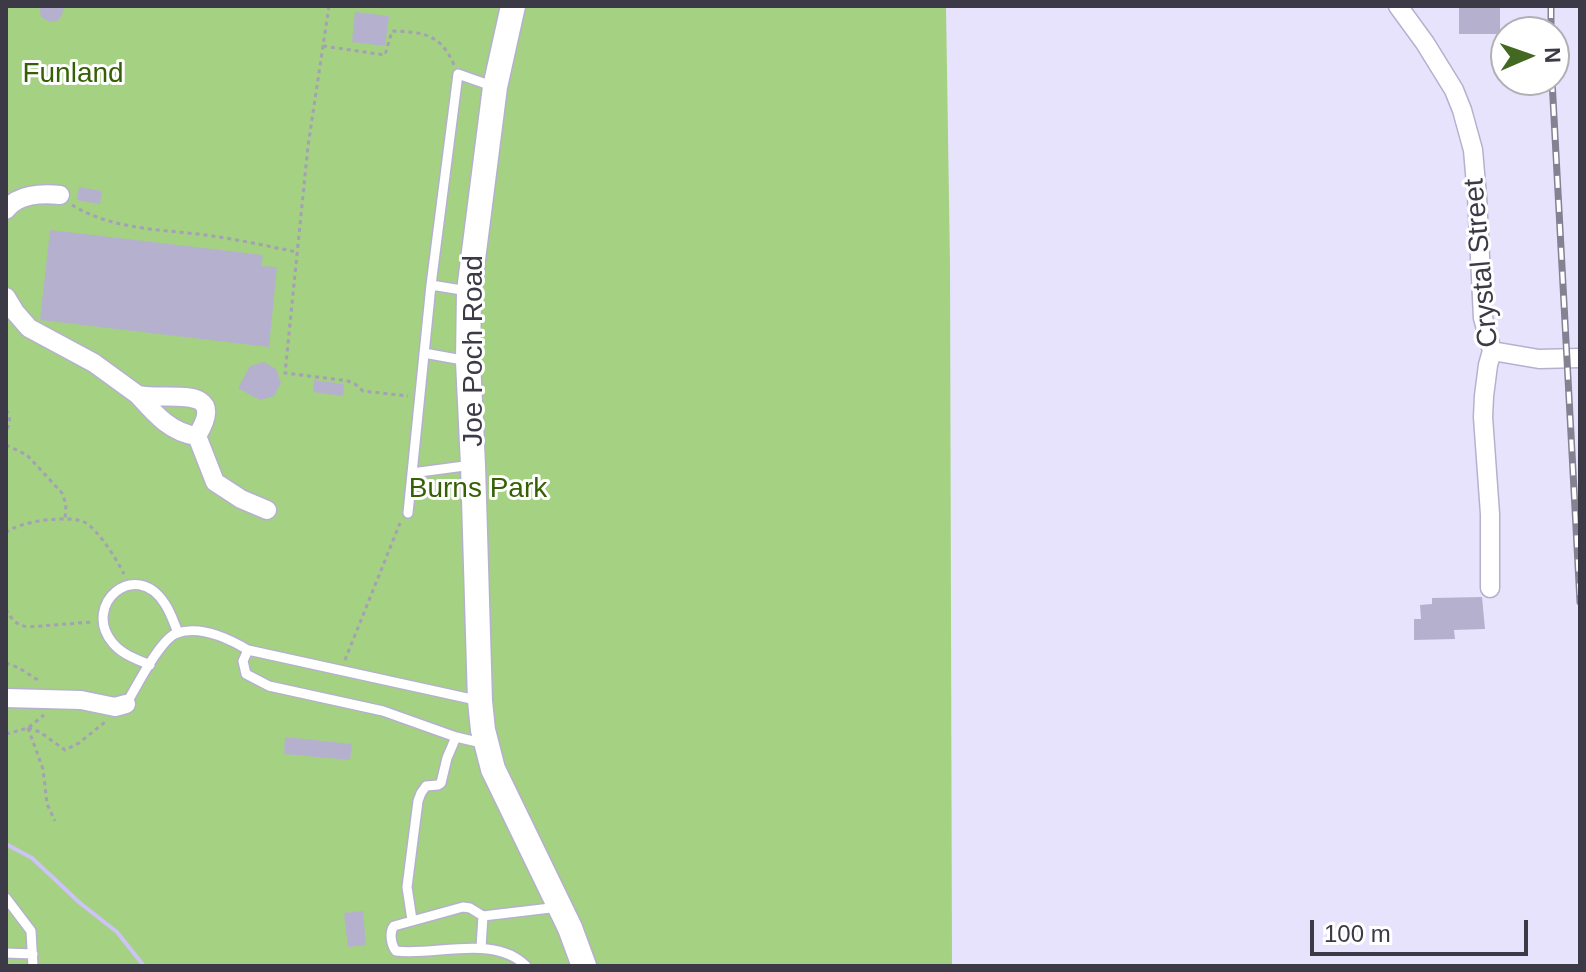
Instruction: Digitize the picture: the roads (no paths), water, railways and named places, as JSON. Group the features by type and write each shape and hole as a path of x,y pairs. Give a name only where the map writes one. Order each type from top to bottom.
{"street":[{"name":"Joe Poch Road","path":"513,6 495,87 469,291 468,361 480,701 493,769 570,928 584,966"},
{"name":"Crystal Street","path":"1398,6 1444,73 1462,110 1473,150 1483,318 1492,351 1483,417 1490,514 1490,588"},
{"path":"6,210 10,204 39,193 60,195"},
{"path":"6,297 29,328 94,363 138,395 175,430 197,436"},
{"path":"1492,351 1539,359 1580,358"},
{"path":"138,395 203,401 206,404 206,419 197,436 215,482 241,499 267,510"},
{"path":"6,698 81,700 115,707 126,704"}],"lane":[{"path":"408,513 431,285 458,74 495,87"},
{"path":"431,285 469,291"},
{"path":"424,353 468,361"},
{"path":"412,473 473,465"},
{"path":"150,665 121,651 108,637 104,621 109,598 129,584 142,585 160,597 178,633"},
{"path":"126,704 163,645 178,633 209,633 230,639 248,650 480,701"},
{"path":"248,650 243,661 246,674 269,686 383,711 456,737 486,744"},
{"path":"412,920 407,887 418,801 426,786 441,783 456,737"},
{"path":"6,898 31,931 33,966"},
{"path":"526,966 519,959 481,948 396,951 392,928 463,907 483,916 559,907"},
{"path":"481,948 483,916"},
{"path":"6,953 33,954"}],"waterway":[{"path":"6,844 32,858 80,903 117,932 144,966"}],"railway":[{"path":"1551,6 1551,16"},
{"path":"1553,96 1580,602"}],"park label":[{"name":"Funland","path":"73,74"},
{"name":"Burns Park","path":"478,489"}]}
